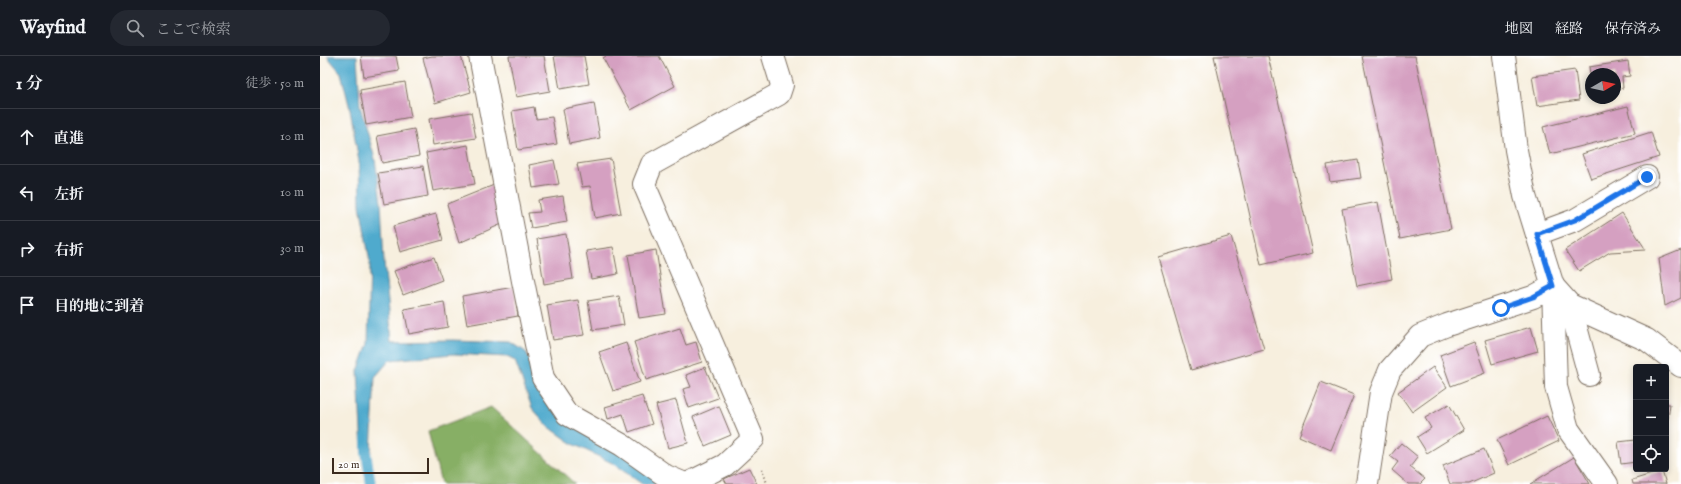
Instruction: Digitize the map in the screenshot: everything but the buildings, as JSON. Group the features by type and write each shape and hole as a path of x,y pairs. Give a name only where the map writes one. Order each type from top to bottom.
{"street":[{"path":"480,56 523,281 544,378 567,414 622,445 666,476 686,484 726,464 753,439 644,184 652,164 779,94 782,85 773,56"},
{"path":"1504,56 1516,150 1525,196 1553,286 1556,387 1568,429 1607,484"},
{"path":"1537,234 1575,220 1647,177"},
{"path":"1553,286 1570,305 1647,340 1681,366"},
{"path":"1367,484 1381,392 1390,370 1420,336 1447,325 1533,297 1553,286"},
{"path":"1570,305 1589,375"}],"green space":[{"path":"491,407 575,484 441,484 428,431"}],"water":[{"path":"327,56 357,56 360,106 375,159 381,202 384,262 392,341 453,340 511,342 526,352 546,401 667,484 642,484 612,463 573,444 549,427 532,408 515,361 507,357 453,354 390,360 375,377 371,452 362,453 358,371 368,344 370,263 360,205 359,162 350,109 341,73"}],"waterway":[{"path":"366,438 366,452 371,484"}],"route":[{"path":"1501,308 1533,297 1553,286 1537,234 1575,220 1647,177"}]}
